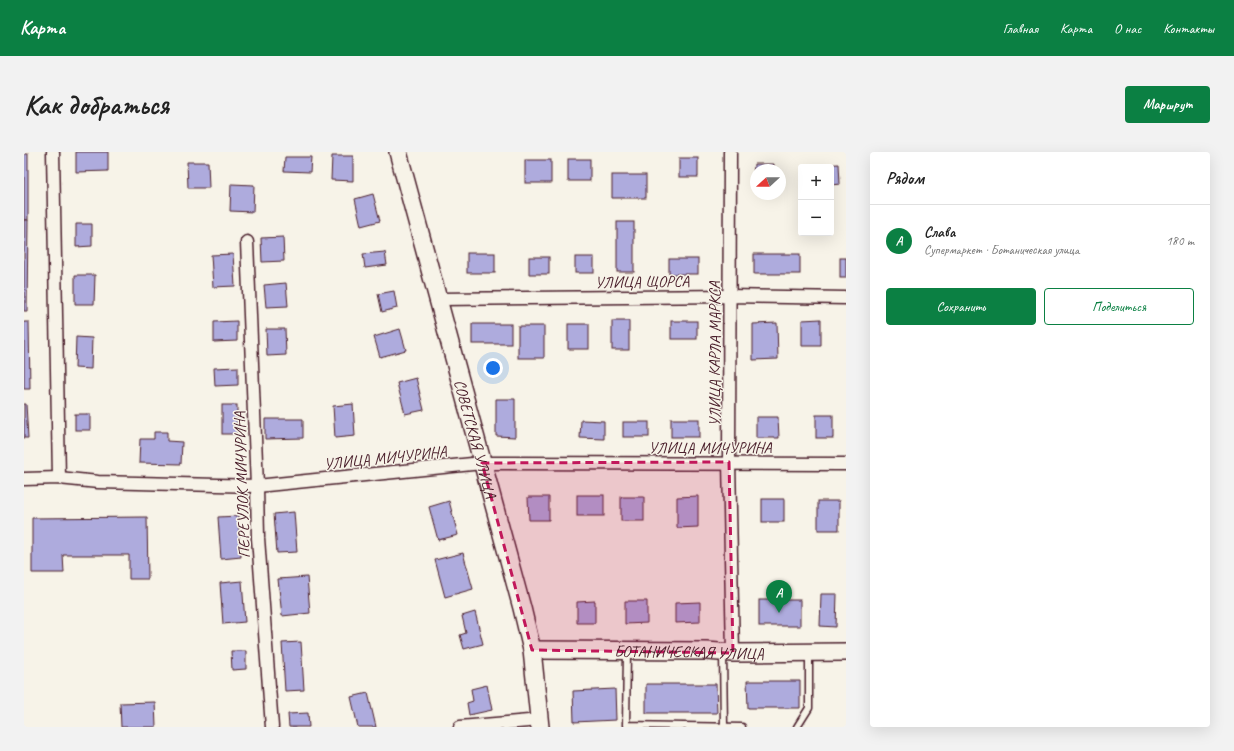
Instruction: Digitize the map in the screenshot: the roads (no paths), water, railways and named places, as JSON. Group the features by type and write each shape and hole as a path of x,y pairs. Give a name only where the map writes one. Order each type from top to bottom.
{"street":[{"path":"53,152 59,478"},
{"name":"СОВЕТСКАЯ УЛИЦА","path":"398,152 522,608 532,650 540,724"},
{"name":"УЛИЦА КАРЛА МАРКСА","path":"728,653 730,152"},
{"name":"ПЕРЕУЛОК МИЧУРИНА","path":"247,242 258,538 272,727"},
{"name":"УЛИЦА ЩОРСА","path":"438,299 730,296 846,298"},
{"name":"УЛИЦА МИЧУРИНА","path":"24,479 59,478 98,482 257,486 482,463 729,462 846,464"},
{"name":"БОТАНИЧЕСКАЯ УЛИЦА","path":"532,650 627,650 728,653 846,652"},
{"path":"460,727 540,724"}],"lane":[{"path":"627,650 626,725 742,727"},
{"path":"797,727 809,708 809,652"},
{"path":"724,726 728,653"}],"place":[{"name":"Слава","path":"779,613"}]}
